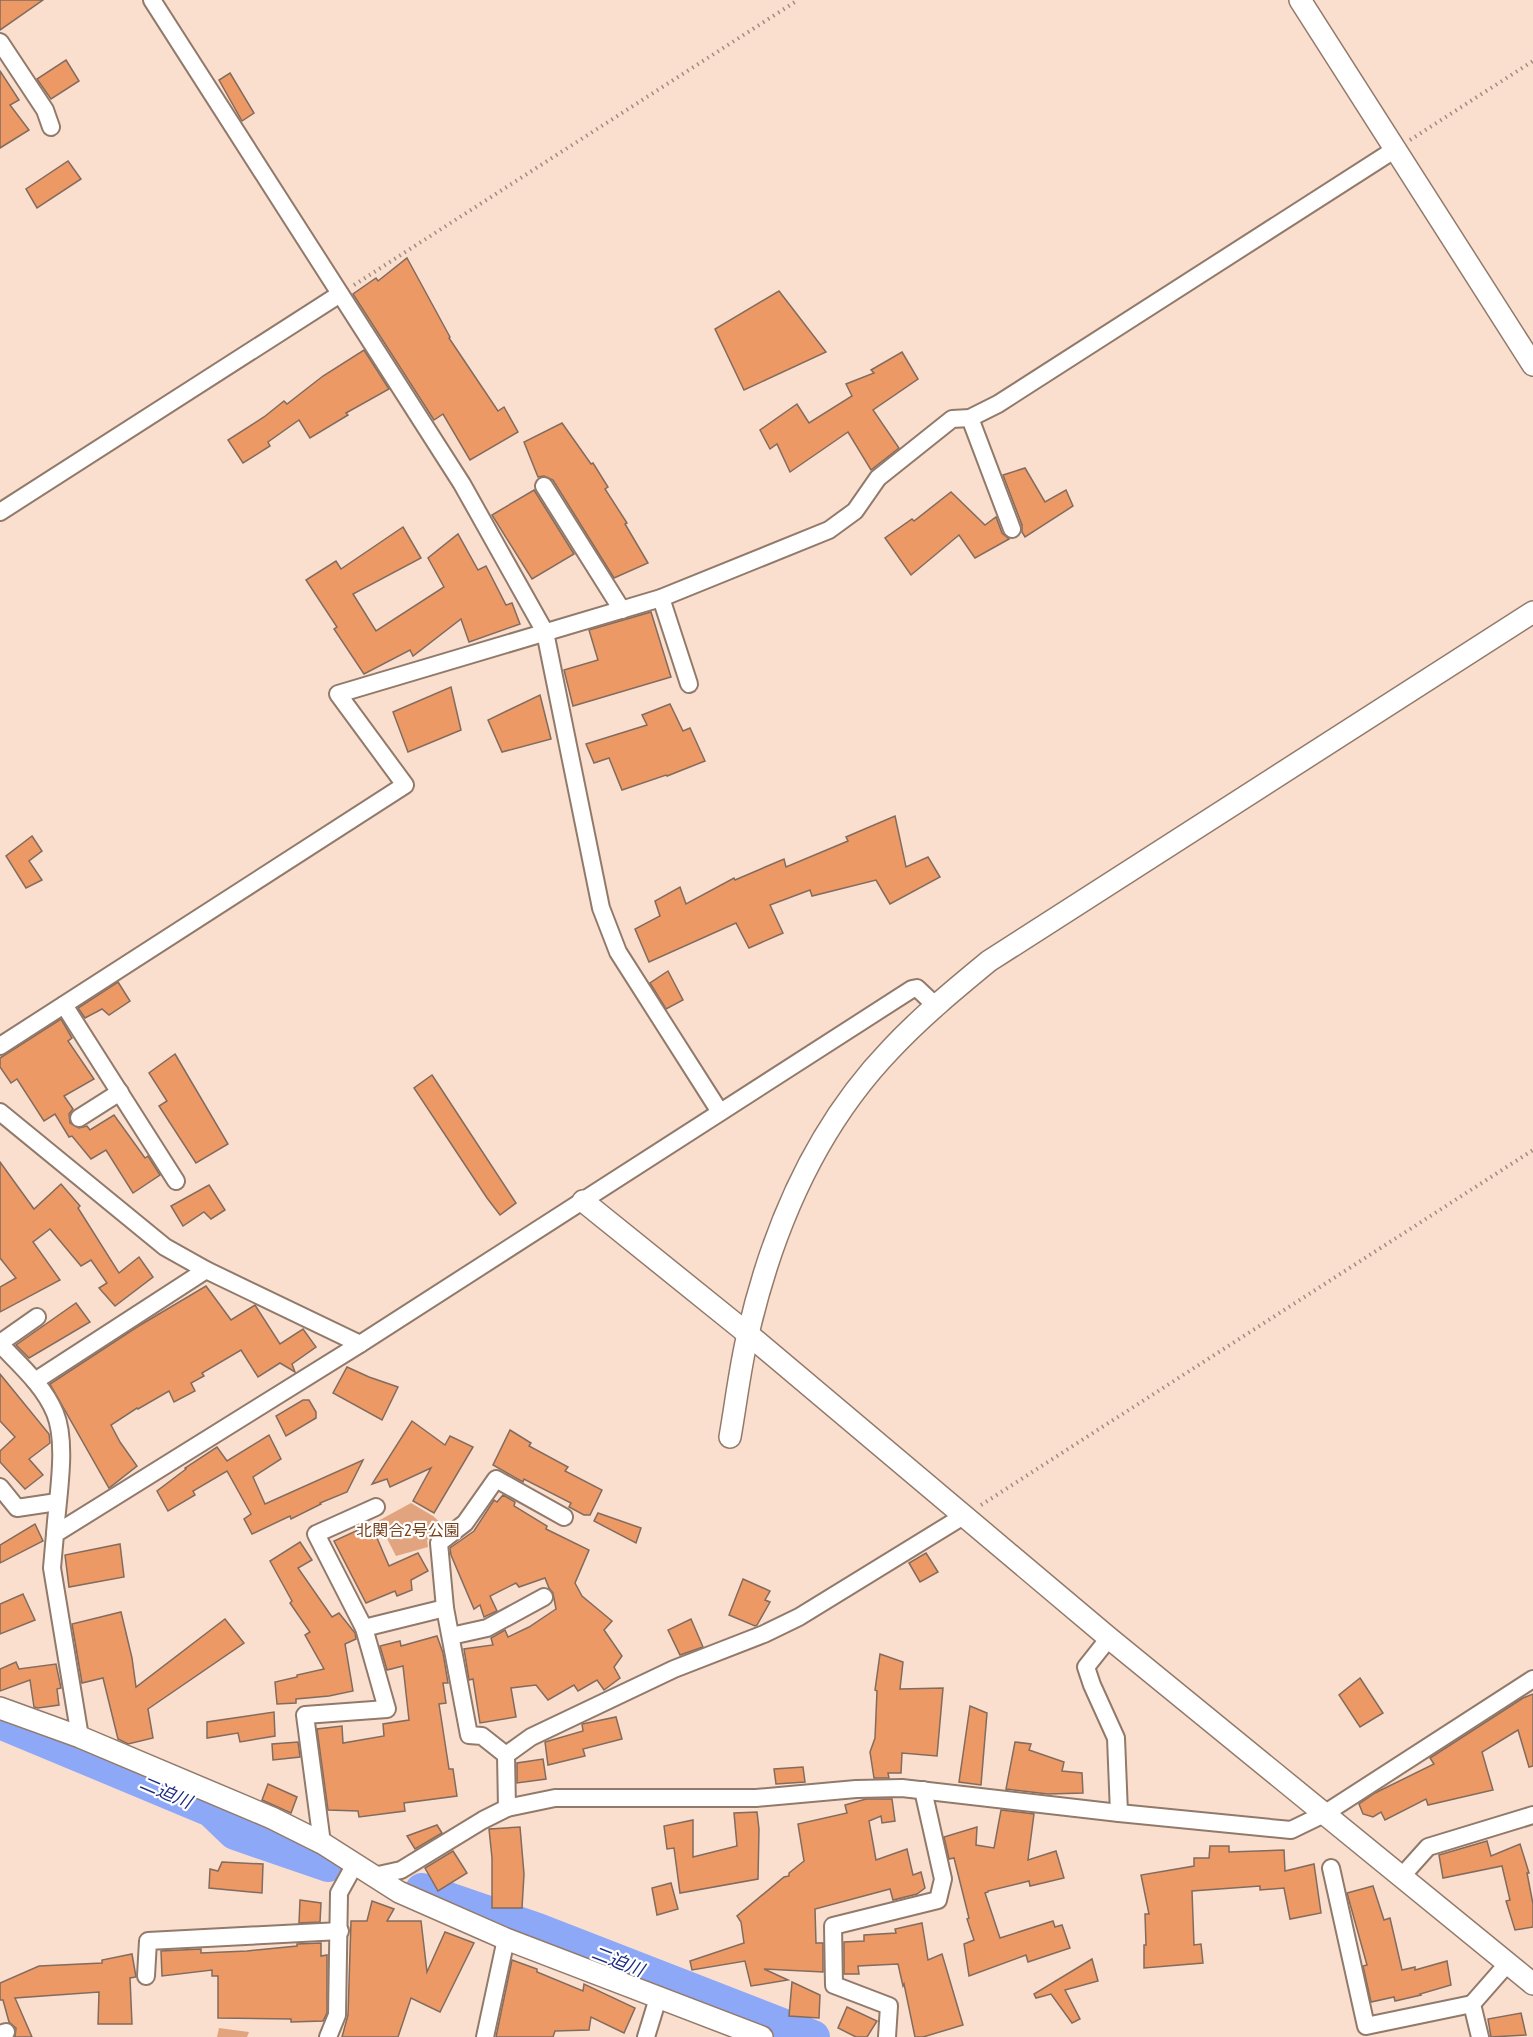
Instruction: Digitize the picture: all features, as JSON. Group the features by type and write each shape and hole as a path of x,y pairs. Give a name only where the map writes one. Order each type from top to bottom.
{"street":[{"path":"152,0 462,484 544,632 605,919 618,952 720,1112"},
{"path":"1300,0 1533,365"},
{"path":"0,42 45,110 51,127"},
{"path":"0,1046 405,784 338,694 661,598 829,530 855,511 878,478 952,419 970,418 998,404 1395,150"},
{"path":"0,512 340,294"},
{"path":"970,418 1012,529"},
{"path":"544,486 622,610"},
{"path":"661,598 689,684"},
{"path":"730,1437 748,1334 777,1234 805,1169 853,1096 889,1051 935,1005 988,961 1533,612"},
{"path":"55,1534 360,1344 912,989 917,988 935,1005"},
{"path":"64,1005 176,1181"},
{"path":"79,1118 120,1092"},
{"path":"0,1112 165,1247 206,1270 360,1344"},
{"path":"583,1202 748,1334 1109,1638 1533,1984"},
{"path":"35,1381 206,1270"},
{"path":"37,1317 0,1344 35,1381 55,1413 62,1438 52,1568 80,1737"},
{"path":"506,1755 482,1736 469,1735 445,1608 440,1543 465,1523 496,1479 564,1517"},
{"path":"0,1487 17,1508 57,1502"},
{"path":"322,1843 305,1715 387,1709 364,1628 316,1534 376,1507"},
{"path":"506,1755 531,1737 664,1674 764,1634 799,1617 965,1515"},
{"path":"451,1636 487,1628 544,1597"},
{"path":"364,1628 445,1608"},
{"path":"1109,1638 1086,1666 1092,1686 1116,1738 1119,1814"},
{"path":"374,1876 402,1870 483,1820 507,1808 555,1798 756,1797 856,1789 902,1788 1119,1814 1291,1830 1324,1814 1533,1679"},
{"path":"0,1708 80,1737 272,1818 322,1843 399,1892 506,1939 762,2037"},
{"path":"506,1755 507,1808"},
{"path":"887,2037 889,2006 834,1985 833,1926 938,1900 943,1879 923,1790"},
{"path":"1402,1876 1428,1847 1533,1815"},
{"path":"328,2037 337,2015 339,1893 355,1864"},
{"path":"1332,1868 1366,2025 1472,2004 1508,1963"},
{"path":"146,1976 148,1941 340,1931"},
{"path":"485,2037 506,1939"},
{"path":"646,2037 658,1998"},
{"path":"1472,2004 1480,2037"}],"path":[{"path":"340,294 798,0"},
{"path":"1395,150 1533,61"},
{"path":"965,1515 1533,1150"}],"green space":[{"name":"北関合2号公園","path":"411,1503 433,1516 444,1526 427,1540 428,1547 396,1556 378,1521"},
{"path":"219,2028 249,2032 247,2037 217,2037"}],"building":[{"path":"0,0 43,0 0,30"},
{"path":"66,60 79,81 51,99 37,79"},
{"path":"0,71 19,100 10,105 29,130 0,148"},
{"path":"230,73 254,113 242,121 219,80"},
{"path":"68,161 81,179 37,208 26,189"},
{"path":"407,258 449,338 498,411 504,407 518,432 470,460 443,414 434,420 353,294 376,278 378,281"},
{"path":"779,291 826,352 744,390 715,329"},
{"path":"364,350 389,389 346,413 348,415 310,438 299,420 268,442 270,446 243,463 228,440 284,401 287,404 323,376"},
{"path":"902,352 918,379 873,410 899,448 871,470 848,432 790,472 777,444 770,449 760,430 797,404 809,423 852,396 846,384 874,373 871,370"},
{"path":"562,423 591,464 593,463 608,487 605,489 627,523 625,524 648,563 614,578 553,480 544,476 538,477 524,442"},
{"path":"1025,468 1045,502 1066,490 1073,506 1025,537 1003,475"},
{"path":"534,490 574,554 532,579 492,515"},
{"path":"951,492 985,525 996,517 1002,533 1009,539 975,558 959,535 911,575 885,538 912,519 914,521"},
{"path":"403,527 421,558 353,594 376,631 444,587 428,558 458,534 478,570 486,566 506,605 512,603 520,624 469,642 461,619 413,656 410,650 364,674 334,629 337,627 306,580 336,561 341,569"},
{"path":"651,612 671,677 573,706 564,670 598,660 589,630"},
{"path":"451,687 461,730 408,752 393,712"},
{"path":"540,695 551,739 502,752 488,720"},
{"path":"670,704 683,731 690,728 705,761 622,790 609,758 594,763 586,744 647,725 642,715"},
{"path":"895,816 906,867 928,857 940,877 890,904 876,880 812,896 810,890 770,905 783,933 749,948 736,923 649,962 635,929 660,916 655,901 680,887 686,904 734,878 735,880 784,859 786,867 848,841 846,837"},
{"path":"32,836 42,851 29,861 42,880 26,888 6,856"},
{"path":"668,971 683,1000 666,1009 650,983"},
{"path":"118,982 130,1001 109,1015 102,1009 85,1018 78,1008"},
{"path":"61,1019 72,1038 68,1041 94,1079 64,1096 73,1109 69,1114 70,1123 79,1128 87,1126 90,1130 114,1115 145,1158 148,1156 160,1175 133,1193 106,1150 91,1159 72,1136 69,1137 55,1114 44,1121 17,1079 11,1083 0,1067 0,1058"},
{"path":"175,1054 228,1144 196,1163 159,1106 167,1101 149,1073"},
{"path":"432,1075 516,1203 500,1215 414,1088"},
{"path":"0,1162 34,1209 61,1184 80,1206 78,1208 119,1273 139,1257 153,1277 115,1306 99,1288 107,1283 91,1260 81,1266 50,1229 33,1242 60,1280 0,1312 0,1287 16,1278 0,1258"},
{"path":"209,1185 225,1210 211,1219 204,1212 183,1226 171,1206"},
{"path":"206,1286 231,1320 255,1305 280,1344 303,1329 316,1347 292,1364 295,1372 280,1363 258,1377 241,1350 202,1373 204,1376 191,1383 195,1391 174,1402 169,1391 111,1425 137,1466 109,1488 50,1384 137,1327"},
{"path":"76,1303 90,1322 29,1358 16,1345"},
{"path":"347,1367 398,1387 382,1420 333,1393"},
{"path":"0,1374 49,1434 50,1443 29,1459 43,1475 25,1489 0,1462 0,1451 15,1437 0,1421"},
{"path":"303,1400 309,1400 316,1412 316,1418 286,1436 276,1416"},
{"path":"412,1421 445,1445 450,1436 473,1447 434,1513 413,1501 431,1468 390,1487 387,1479 372,1484"},
{"path":"510,1430 531,1443 529,1446 568,1467 565,1471 602,1490 590,1515 584,1515 569,1507 571,1503 524,1479 523,1482 493,1465"},
{"path":"269,1435 281,1459 253,1477 265,1504 363,1460 347,1492 320,1503 291,1519 290,1516 252,1534 244,1519 251,1514 227,1471 193,1491 195,1495 168,1511 157,1491 185,1468 217,1447 227,1461"},
{"path":"503,1495 515,1502 514,1506 547,1526 546,1529 589,1550 575,1583 582,1596 612,1621 604,1630 622,1656 614,1667 620,1678 604,1690 597,1680 578,1691 574,1685 548,1700 536,1685 511,1688 516,1717 480,1723 473,1679 469,1680 464,1649 493,1645 491,1638 505,1630 508,1637 529,1627 556,1609 553,1593 545,1578 519,1587 516,1583 490,1596 497,1611 484,1617 480,1605 474,1609 450,1548 474,1531 494,1500 497,1502"},
{"path":"598,1513 641,1528 636,1543 594,1521"},
{"path":"35,1524 43,1541 0,1563 0,1545"},
{"path":"371,1524 389,1566 418,1553 428,1571 411,1580 412,1590 397,1596 395,1591 366,1603 334,1541"},
{"path":"300,1542 312,1560 298,1568 332,1617 339,1613 355,1633 356,1639 345,1644 353,1691 296,1699 296,1703 277,1704 275,1682 324,1669 305,1635 310,1632 290,1603 292,1601 270,1561"},
{"path":"120,1544 124,1577 69,1587 65,1555"},
{"path":"926,1553 938,1572 920,1582 909,1563"},
{"path":"743,1579 770,1591 765,1600 770,1602 755,1626 729,1615"},
{"path":"23,1594 35,1620 0,1634 0,1604"},
{"path":"121,1612 136,1687 225,1619 244,1643 148,1709 153,1738 128,1744 118,1739 103,1678 82,1683 72,1624"},
{"path":"691,1619 703,1647 680,1655 668,1630"},
{"path":"437,1636 443,1653 448,1683 443,1683 446,1703 439,1704 449,1769 453,1769 457,1796 404,1803 405,1811 359,1817 358,1811 328,1810 317,1729 342,1726 343,1743 384,1736 383,1724 409,1720 403,1666 387,1670 380,1646 400,1641 401,1646"},
{"path":"880,1654 903,1662 900,1689 943,1688 937,1756 902,1753 901,1773 888,1773 889,1778 874,1778 870,1752 875,1738 877,1691 875,1690"},
{"path":"16,1662 19,1669 56,1664 61,1688 57,1689 59,1705 34,1707 30,1680 0,1691 0,1669"},
{"path":"1360,1678 1383,1713 1360,1727 1339,1695"},
{"path":"1533,1694 1533,1766 1529,1767 1518,1730 1482,1752 1493,1790 1428,1805 1426,1799 1385,1820 1381,1812 1373,1817 1363,1814 1359,1804 1375,1793 1434,1764 1430,1758 1523,1698"},
{"path":"970,1706 987,1713 981,1785 959,1782"},
{"path":"274,1712 275,1736 240,1742 238,1733 207,1738 207,1722"},
{"path":"616,1717 622,1739 583,1749 585,1756 548,1765 545,1742 583,1731 582,1724"},
{"path":"298,1742 300,1757 273,1760 272,1744"},
{"path":"1015,1742 1031,1744 1029,1750 1064,1762 1062,1771 1082,1773 1083,1793 1048,1794 1006,1789"},
{"path":"543,1759 546,1779 517,1783 517,1763"},
{"path":"803,1767 805,1782 776,1784 774,1769"},
{"path":"268,1784 297,1797 291,1813 262,1800"},
{"path":"866,1799 892,1799 895,1821 882,1823 881,1816 869,1821 876,1860 907,1849 913,1875 921,1872 925,1888 917,1894 893,1900 890,1889 815,1909 816,1943 823,1943 823,1972 764,1969 788,1980 751,1986 745,1961 692,1970 690,1961 744,1943 741,1922 737,1916 784,1877 789,1876 789,1873 804,1861 798,1824 847,1813 845,1805"},
{"path":"1001,1810 1034,1814 1028,1860 1056,1851 1064,1878 1030,1886 1029,1881 985,1893 1000,1938 1053,1921 1055,1927 1062,1925 1070,1948 1028,1962 1026,1955 969,1976 964,1944 974,1940 967,1919 969,1918 954,1858 949,1859 944,1837 977,1827 976,1845 994,1848"},
{"path":"757,1812 758,1879 680,1893 674,1848 667,1849 664,1826 693,1820 693,1857 737,1846 734,1813"},
{"path":"437,1825 442,1833 415,1849 407,1836"},
{"path":"520,1827 524,1874 522,1908 492,1908 492,1858 489,1829"},
{"path":"1487,1841 1491,1856 1520,1844 1529,1873 1527,1873 1533,1904 1533,1927 1515,1930 1506,1901 1510,1900 1502,1866 1443,1878 1439,1855"},
{"path":"1210,1846 1229,1846 1229,1852 1284,1850 1285,1871 1314,1864 1321,1913 1290,1919 1284,1888 1260,1890 1260,1886 1192,1891 1194,1945 1201,1944 1203,1963 1144,1968 1145,1914 1149,1914 1141,1875 1194,1866 1194,1858 1209,1858"},
{"path":"453,1851 467,1873 438,1891 425,1868"},
{"path":"222,1862 263,1864 262,1893 209,1888 210,1869 218,1871"},
{"path":"671,1883 678,1909 657,1915 652,1888"},
{"path":"1373,1886 1384,1920 1390,1918 1402,1970 1415,1967 1415,1970 1447,1961 1451,1985 1395,2001 1394,1997 1371,2002 1363,1966 1367,1965 1347,1893"},
{"path":"300,1900 321,1903 320,1922 299,1923"},
{"path":"372,1901 394,1909 387,1921 421,1921 427,1972 445,1932 474,1943 440,2012 411,1998 398,2037 342,2037 348,2015 351,1921 367,1921"},
{"path":"922,1923 928,1960 942,1954 963,2025 923,2037 915,2037 898,1964 858,1966 859,1974 844,1974 844,1942 864,1941 864,1935 896,1933 895,1929"},
{"path":"321,1943 321,1956 327,1955 327,2013 323,2021 291,2022 291,2019 218,2018 218,1976 212,1976 212,1970 162,1976 161,1951 201,1949 201,1953 247,1951"},
{"path":"132,1954 136,1977 130,1978 132,2024 98,2024 99,1992 15,1998 32,2037 15,2037 16,2028 9,2022 3,2000 0,2000 0,1983 39,1966 102,1963 102,1960"},
{"path":"1092,1959 1098,1981 1065,1990 1080,2019 1072,2023 1051,1994 1036,1998 1034,1994"},
{"path":"512,1960 583,1991 584,1984 635,2008 624,2033 591,2017 589,2030 555,2031 553,2037 496,2037"},
{"path":"792,1982 820,1995 819,2018 789,2016"},
{"path":"847,2007 877,2021 867,2037 856,2037 838,2028"},
{"path":"1521,2013 1526,2035 1491,2037 1488,2019"}],"waterway":[{"name":"二迫川","path":"0,1722 211,1810 235,1833 328,1865"},
{"name":"二迫川","path":"422,1890 538,1930 813,2037"}]}
